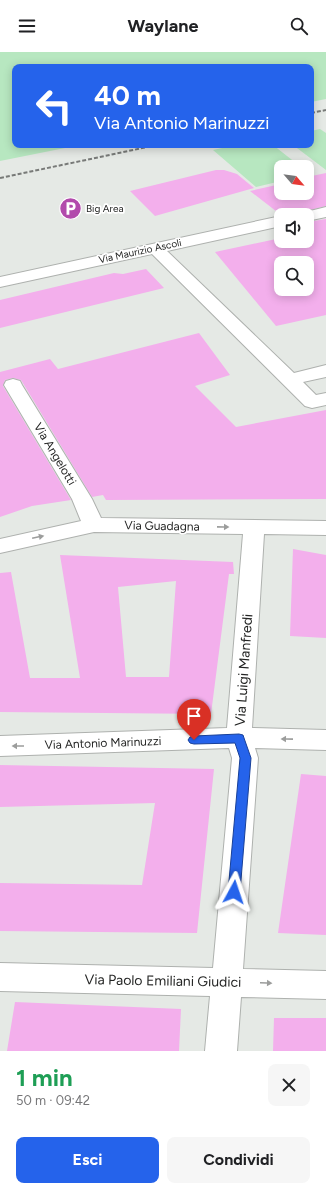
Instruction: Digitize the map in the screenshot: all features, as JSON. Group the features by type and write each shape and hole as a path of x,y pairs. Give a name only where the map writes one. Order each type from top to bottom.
{"street":[{"path":"314,215 326,212"},
{"name":"Via Maurizio Ascoli","path":"0,282 274,222"},
{"path":"155,248 290,379 319,400"},
{"path":"290,379 326,371"},
{"name":"Via Angelotti","path":"13,385 82,499 94,525"},
{"name":"Via Guadagna","path":"0,546 94,525 326,528"},
{"name":"Via Luigi Manfredi","path":"221,1051 245,758 239,738 254,527"},
{"name":"Via Antonio Marinuzzi","path":"0,746 239,738 326,740"},
{"name":"Via Paolo Emiliani Giudici","path":"0,977 326,985"}],"green space":[{"path":"0,52 326,52 326,99 314,101 314,64 12,64 12,148 65,148 0,161"},
{"path":"320,129 326,133 326,170 297,148 314,148 314,130"},
{"path":"222,148 277,148 292,160 274,160 274,183 256,187 213,150"}],"building":[{"path":"216,170 224,170 237,174 254,188 155,216 130,191"},
{"path":"326,173 326,206 314,209 274,208 274,210 250,191 274,186 274,200 314,200 314,176"},
{"path":"326,219 326,315 276,326 215,252 274,239 274,248 314,248 314,221"},
{"path":"146,269 164,288 0,328 0,300 114,273 123,274"},
{"path":"199,333 230,375 195,386 236,427 326,410 326,499 106,500 103,495 92,497 21,380 13,378 5,380 3,386 71,500 32,506 0,517 0,372 50,359 58,369"},
{"path":"293,549 326,555 326,638 290,636"},
{"path":"60,555 233,562 234,574 229,574 211,714 0,712 0,573 11,572 30,678 80,678","holes":["176,581 169,677 126,677 118,587"]},
{"path":"0,765 214,769 197,933 0,931 0,883 142,885 155,803 0,807"},
{"path":"301,774 326,776 326,935 278,933"},
{"path":"15,1002 181,1009 179,1051 7,1051"},
{"path":"274,1018 326,1018 326,1051 273,1051"}],"railway":[{"path":"314,112 326,110"},
{"path":"0,178 143,148"}],"place":[{"name":"Big Area","path":"71,208"}],"route":[{"path":"194,740 239,738 245,758 234,892"}]}
